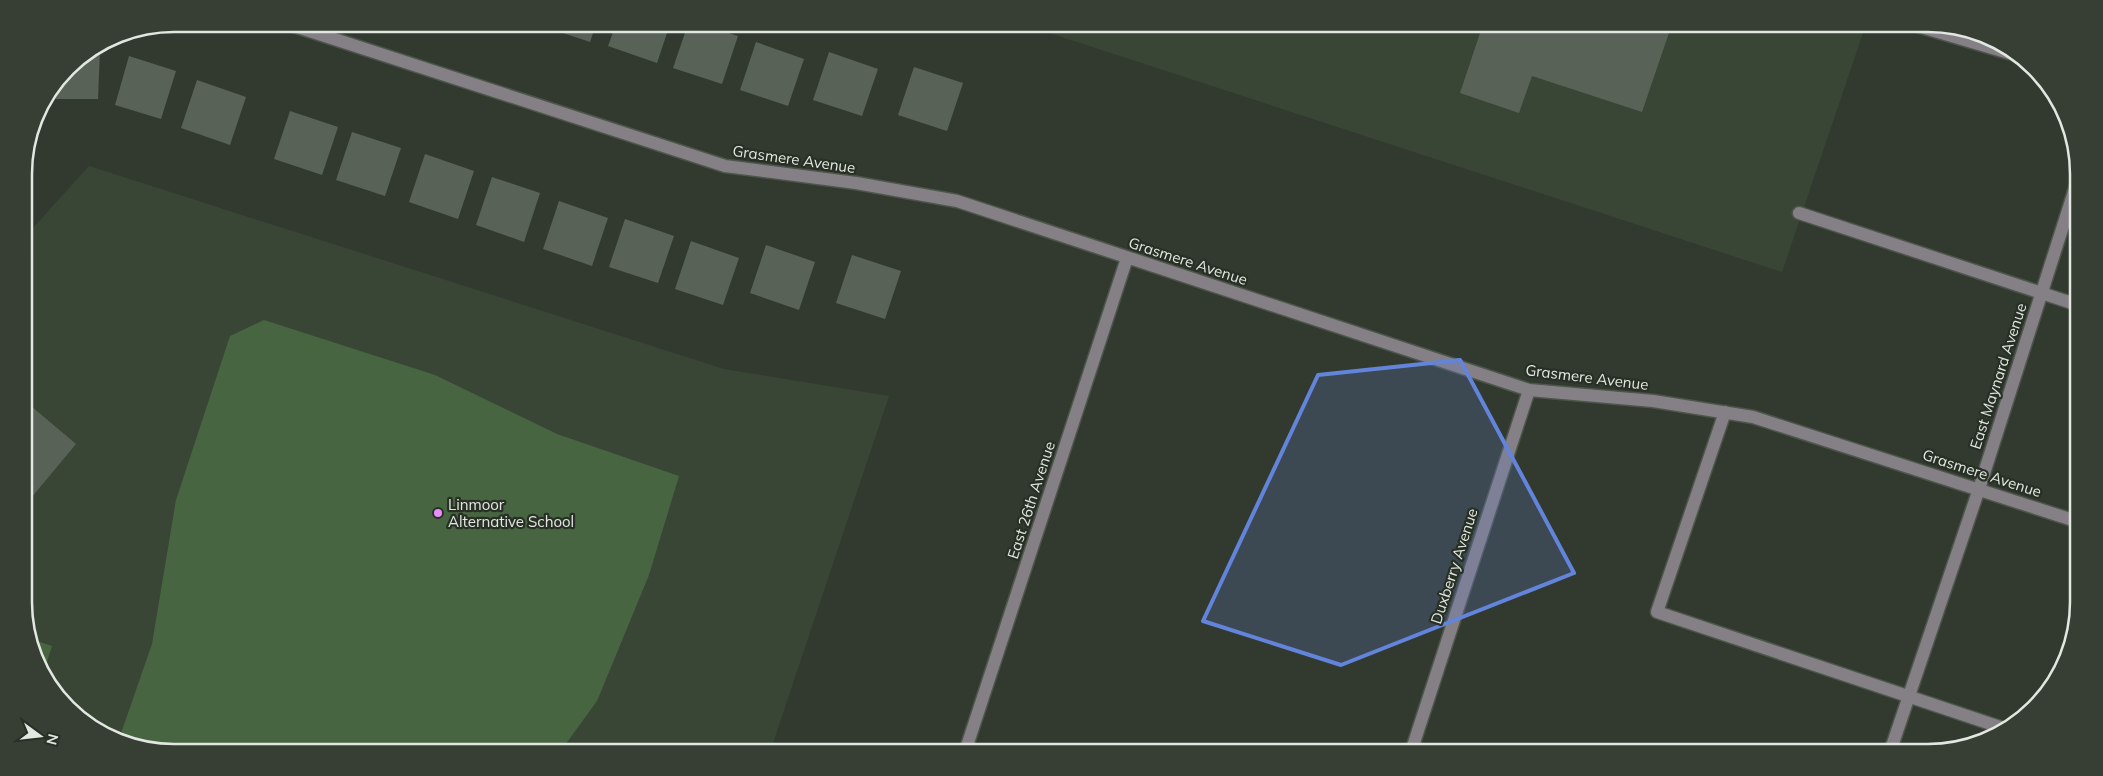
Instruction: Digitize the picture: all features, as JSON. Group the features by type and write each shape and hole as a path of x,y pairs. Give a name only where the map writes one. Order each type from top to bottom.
{"street":[{"name":"Grasmere Avenue","path":"313,32 725,166 856,183 957,201 1529,390 1653,401 1753,417 2070,519"},
{"path":"1944,34 1994,48"},
{"name":"East Maynard Avenue","path":"1893,743 1979,489 2070,204"},
{"path":"1800,213 2070,302"},
{"name":"East 26th Avenue","path":"968,744 1127,258"},
{"name":"Duxberry Avenue","path":"1413,743 1529,390"},
{"path":"1725,412 1657,612 1908,698 1996,726"}],"highlighted area":[{"path":"1460,360 1574,573 1341,665 1203,621 1318,375"}],"shaded area":[{"path":"1047,32 1863,32 1782,272"},
{"name":"Linmoor Alternative School","path":"89,166 724,369 889,396 773,744 175,744 138,739 112,729 96,720 68,695 56,680 40,647 35,629 32,601 33,228"}],"green space":[{"path":"264,320 435,375 557,434 679,476 649,575 597,701 566,744 175,744 138,739 121,733 152,644 176,500 230,336"},
{"path":"38,641 52,646 47,663"}],"building":[{"path":"560,32 593,32 590,42"},
{"path":"613,32 667,32 657,63 608,46"},
{"path":"685,32 725,32 738,36 722,84 673,68"},
{"path":"1480,32 1669,32 1642,112 1532,76 1519,113 1460,93"},
{"path":"756,42 804,59 788,106 740,90"},
{"path":"829,52 878,69 862,116 813,100"},
{"path":"100,54 98,99 54,99 81,68"},
{"path":"129,56 176,71 161,119 115,105"},
{"path":"914,67 963,83 947,131 898,115"},
{"path":"197,80 246,97 230,145 181,128"},
{"path":"290,111 338,127 322,175 274,159"},
{"path":"352,132 401,148 385,196 336,180"},
{"path":"425,154 474,171 458,219 409,202"},
{"path":"492,177 540,193 524,242 476,225"},
{"path":"559,201 608,218 592,266 543,249"},
{"path":"625,219 674,236 658,283 609,267"},
{"path":"691,241 739,258 723,305 675,289"},
{"path":"766,245 815,262 799,310 750,293"},
{"path":"852,255 901,271 885,319 836,303"},
{"path":"32,407 76,444 32,497"}],"place":[{"name":"Linmoor Alternative School","path":"438,513"}]}
